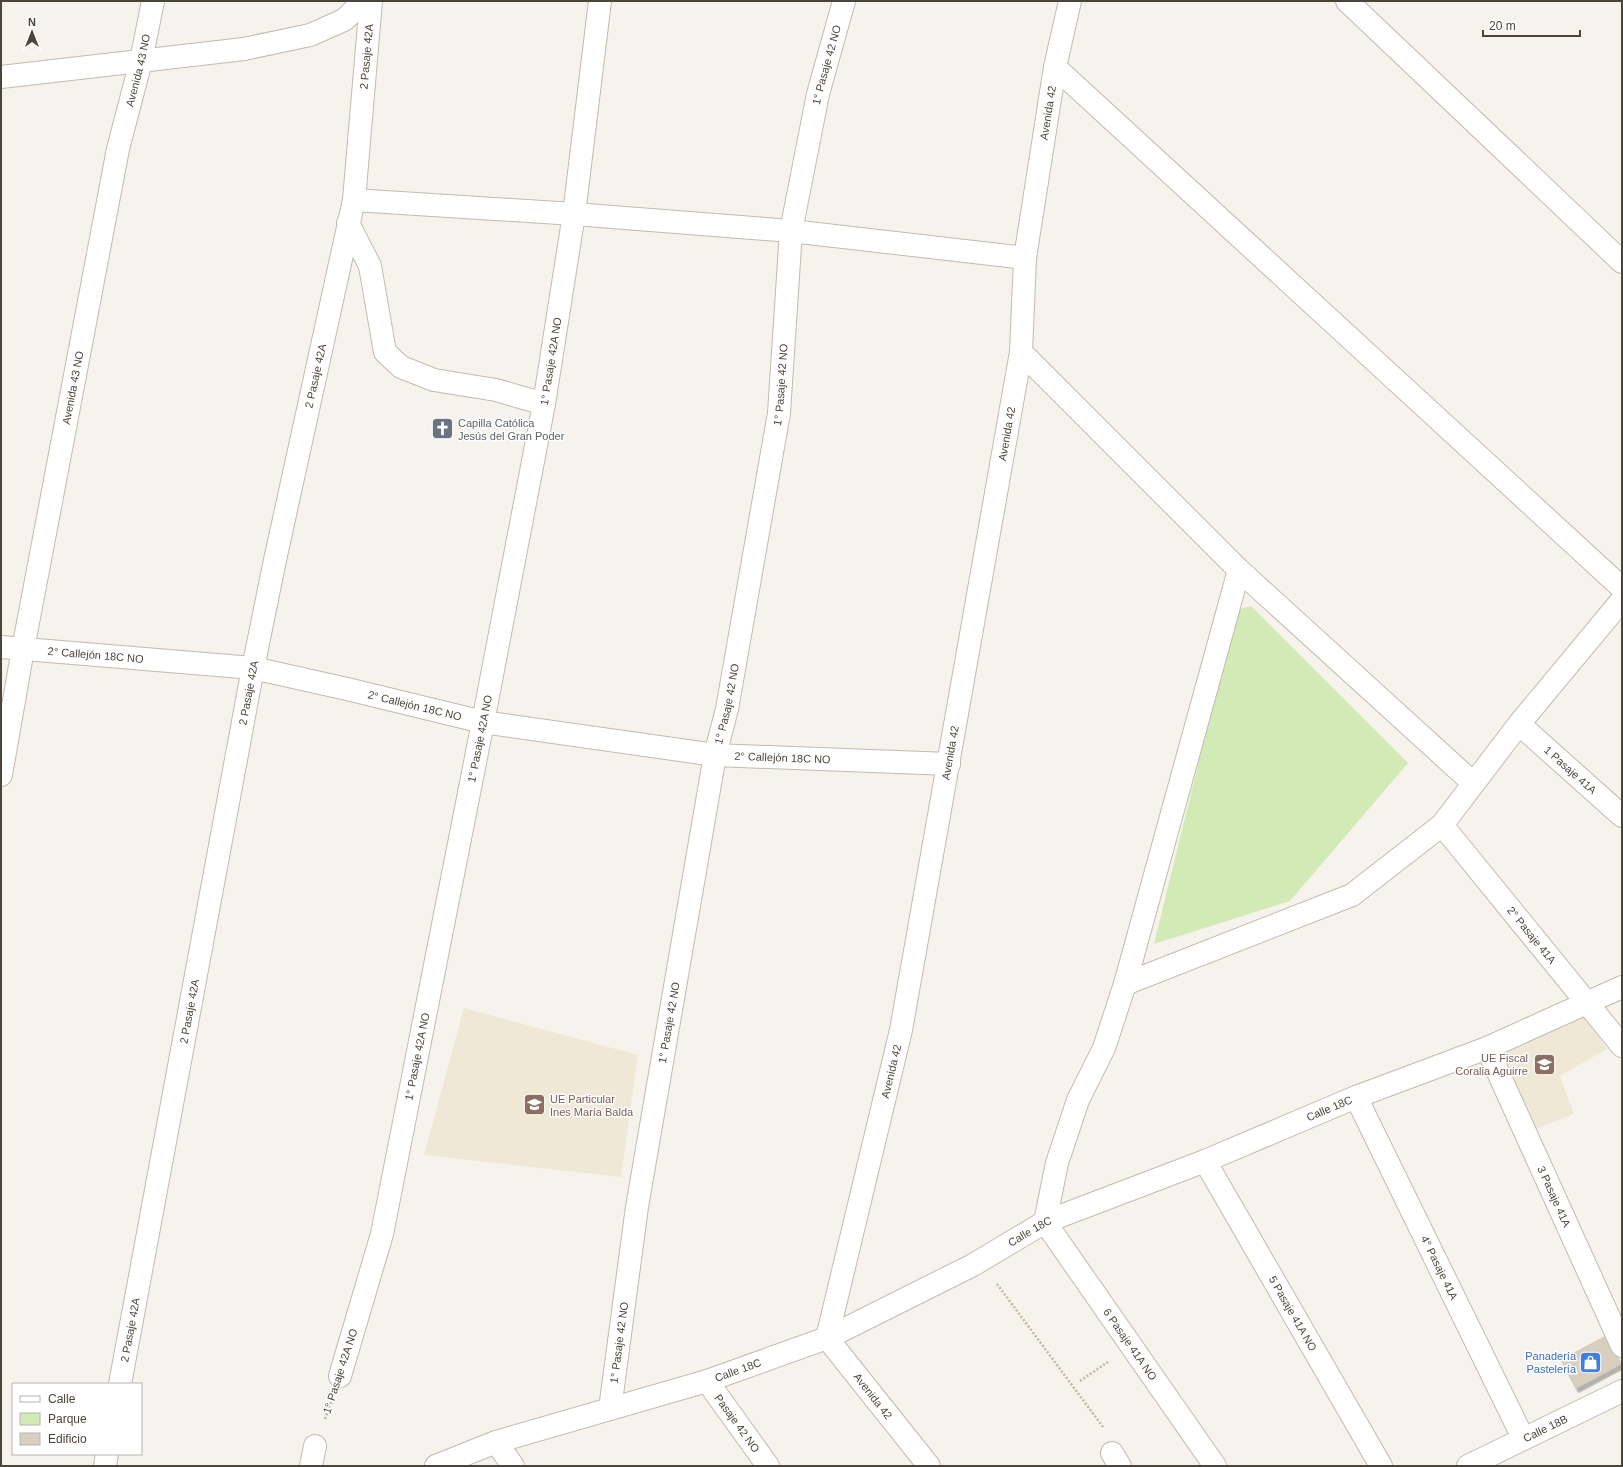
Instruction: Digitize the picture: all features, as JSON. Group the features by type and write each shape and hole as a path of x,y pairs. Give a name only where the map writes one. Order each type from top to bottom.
{"street":[{"name":"Avenida 43 NO","path":"1,775 23,649 118,150 141,61 153,1"},
{"path":"1,77 244,49 310,35 344,20 364,1"},
{"name":"2 Pasaje 42A","path":"120,1383 252,668 354,200 371,1"},
{"name":"1° Pasaje 42A NO","path":"340,1376 382,1234 544,404 574,214 600,1"},
{"name":"1° Pasaje 42 NO","path":"610,1409 637,1207 715,755 727,708 779,413 791,231 818,94 844,1"},
{"name":"Avenida 42","path":"928,1466 827,1338 901,1030 949,764 989,524 1021,352 1025,258 1055,67 1070,1"},
{"path":"1347,1 1622,262"},
{"path":"1055,67 1622,588"},
{"path":"354,200 574,214 791,231 1025,258"},
{"path":"348,223 370,266 386,352 401,367 434,380 496,390 544,404"},
{"path":"1021,352 1239,570 1473,783"},
{"path":"1045,1222 1057,1163 1078,1100 1104,1048 1125,984 1239,570"},
{"path":"1125,984 1352,895 1442,825 1520,724 1622,600"},
{"name":"2° Callejón 18C NO","path":"1,647 252,668 483,722 715,755 949,764"},
{"name":"1 Pasaje 41A","path":"1520,724 1622,816"},
{"name":"2° Pasaje 41A","path":"1442,825 1622,1046"},
{"name":"Calle 18C","path":"436,1466 496,1442 707,1381 827,1338 973,1266 1045,1222 1205,1161 1356,1098 1487,1048 1622,987"},
{"name":"3 Pasaje 41A","path":"1487,1048 1622,1346"},
{"name":"4° Pasaje 41A","path":"1356,1098 1523,1438"},
{"name":"5 Pasaje 41A NO","path":"1205,1161 1381,1466"},
{"name":"6 Pasaje 41A NO","path":"1045,1222 1215,1466"},
{"name":"Pasaje 42 NO","path":"707,1381 768,1466"},
{"name":"Calle 18B","path":"1468,1466 1622,1391"},
{"path":"496,1442 513,1466"},
{"path":"105,1466 107,1455"}],"path":[{"path":"993,1278 1104,1428"},
{"path":"1080,1381 1131,1346"},
{"name":"1° Pasaje 42A NO","path":"313,1456 340,1376"}],"shaded area":[{"name":"UE Particular Ines María Balda","path":"464,1008 638,1055 621,1177 424,1155"},
{"name":"UE Fiscal Coralia Aguirre","path":"1585,1017 1607,1049 1560,1076 1574,1114 1535,1129 1503,1053"}],"green space":[{"path":"1251,606 1408,763 1290,901 1154,944 1236,610"}],"building":[{"name":"Panadería Pastelería","path":"1606,1336 1621,1364 1576,1388 1561,1360"}],"place":[{"name":"Capilla Católica Jesús del Gran Poder","path":"443,429"},
{"name":"UE Fiscal Coralia Aguirre","path":"1544,1064"},
{"name":"UE Particular Ines María Balda","path":"534,1105"},
{"name":"Panadería Pastelería","path":"1591,1362"}]}
